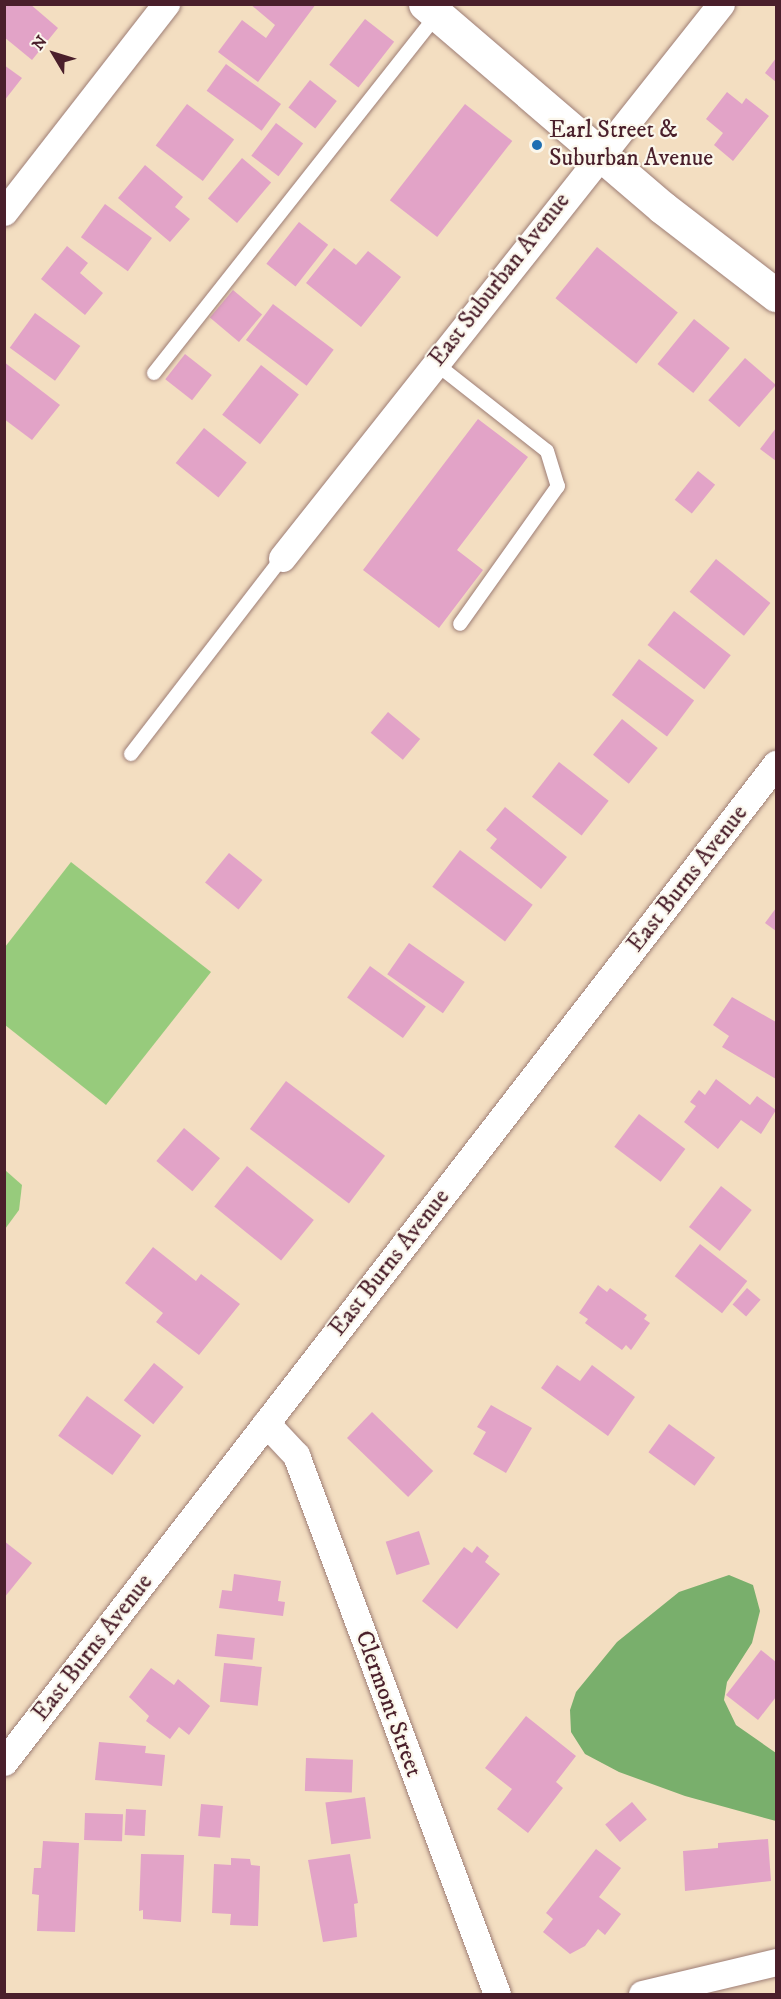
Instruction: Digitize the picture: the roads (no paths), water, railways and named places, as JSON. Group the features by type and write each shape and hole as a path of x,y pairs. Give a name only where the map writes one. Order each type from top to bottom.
{"street":[{"path":"4,212 166,4"},
{"name":"East Suburban Avenue","path":"282,558 721,4"},
{"path":"436,8 601,154 777,295"},
{"name":"East Burns Avenue","path":"4,1762 777,764"},
{"name":"Clermont Street","path":"266,1424 296,1455 496,1995"},
{"path":"642,1995 777,1962"}],"lane":[{"path":"154,373 436,8"},
{"path":"435,363 547,451 558,486 460,624"},
{"path":"131,754 282,558"}],"place":[{"name":"Earl Street & Suburban Avenue","path":"537,145"}]}
